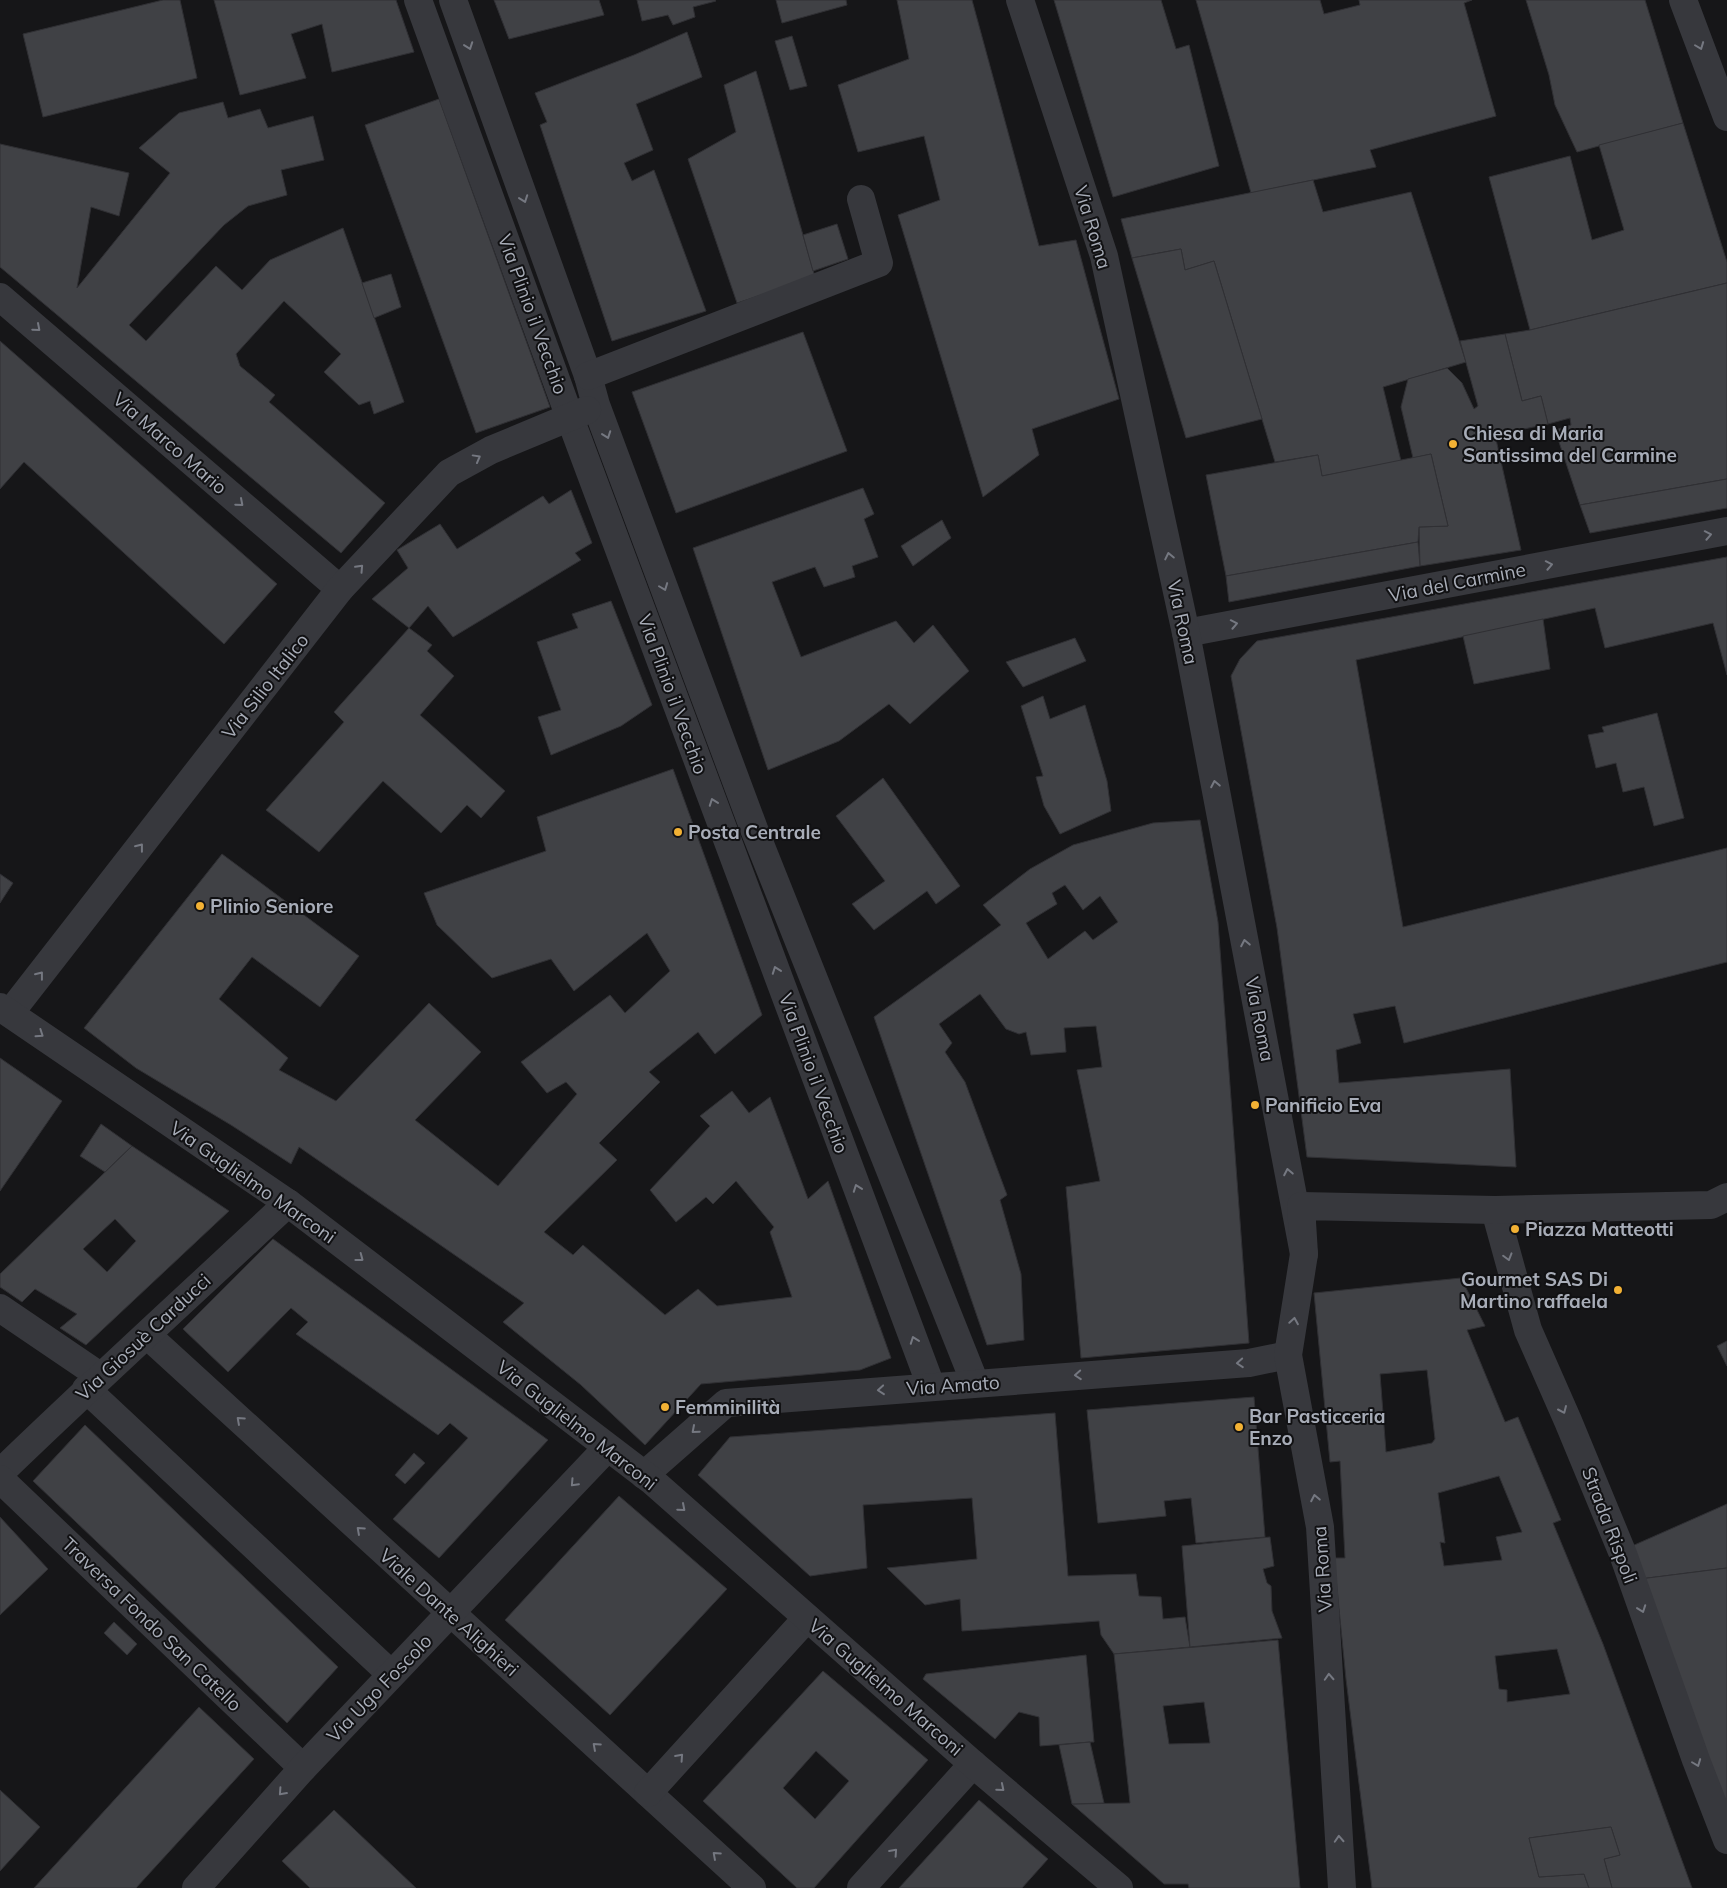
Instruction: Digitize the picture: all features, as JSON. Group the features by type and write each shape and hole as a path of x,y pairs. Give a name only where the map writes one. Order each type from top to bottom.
{"street":[{"name":"Via Plinio il Vecchio","path":"418,0 570,418 931,1386"},
{"path":"453,0 588,376 596,404 754,829 976,1383"},
{"name":"Via Roma","path":"1020,0 1104,256 1186,633 1304,1254"},
{"path":"1683,0 1727,117"},
{"path":"588,376 880,263 861,199"},
{"name":"Via Marco Mario","path":"0,296 340,589"},
{"name":"Via Silio Italico","path":"5,1010 340,589 450,473 491,450 570,418 596,404"},
{"name":"Via del Carmine","path":"1186,633 1727,531"},
{"name":"Via Guglielmo Marconi","path":"5,1010 288,1203 644,1475 973,1764 1119,1888"},
{"path":"1495,1210 1711,1206 1727,1198"},
{"name":"Via Giosuè Carducci","path":"0,1473 93,1383 288,1203"},
{"name":"Via Roma","path":"1342,1888 1320,1527 1288,1355 1304,1254 1301,1206 1495,1210"},
{"name":"Strada Rispoli","path":"1495,1210 1528,1330 1623,1554 1696,1760 1727,1840"},
{"path":"0,1308 93,1383 391,1674"},
{"name":"Viale Dante Alighieri","path":"147,1335 752,1888"},
{"name":"Via Amato","path":"644,1475 726,1403 1249,1363 1288,1355"},
{"name":"Via Ugo Foscolo","path":"196,1888 303,1768 607,1448"},
{"name":"Traversa Fondo San Catello","path":"0,1480 303,1768"},
{"path":"648,1793 807,1618"},
{"path":"861,1888 973,1764"}],"building":[{"path":"163,0 180,0 197,78 43,117 23,34"},
{"path":"214,0 396,0 414,52 332,72 322,24 291,34 306,78 240,95"},
{"path":"494,0 599,0 604,15 509,39"},
{"path":"637,0 716,1 693,7 695,17 673,25 668,15 642,21"},
{"path":"776,0 846,0 847,5 782,23"},
{"path":"897,0 972,0 1039,246 1076,240 1119,399 1032,429 1039,455 983,497 898,215 940,200 924,136 858,152 838,85 909,59"},
{"path":"1054,0 1161,0 1176,49 1189,45 1219,166 1113,197"},
{"path":"1196,0 1320,0 1324,14 1360,5 1359,0 1472,0 1464,3 1496,116 1370,150 1376,167 1251,193"},
{"path":"1526,0 1645,0 1683,123 1577,152 1555,105 1549,75"},
{"path":"687,32 702,77 636,104 653,150 624,163 632,181 654,170 706,311 612,341 540,125 547,122 535,93 634,55"},
{"path":"792,36 807,86 790,90 775,41"},
{"path":"756,71 815,277 737,303 688,159 736,132 724,85"},
{"path":"439,99 550,407 476,433 365,125"},
{"path":"223,102 228,118 260,109 268,128 313,116 324,160 281,170 287,195 248,206 224,225 129,325 146,341 216,266 242,290 270,260 343,228 404,402 374,414 370,401 359,405 324,372 341,354 284,301 236,354 240,366 275,395 269,402 385,503 341,553 0,267 0,144 129,173 119,216 91,207 77,288 170,173 139,148 179,113"},
{"path":"1683,123 1727,262 1727,283 1530,330 1489,177 1570,156 1592,240 1624,230 1599,145"},
{"path":"1313,180 1323,212 1411,192 1466,362 1383,387 1401,461 1322,476 1318,455 1275,462 1214,261 1185,270 1181,249 1132,258 1121,219"},
{"path":"837,224 848,259 813,271 803,235"},
{"path":"1181,249 1185,270 1214,261 1262,419 1186,438 1132,258"},
{"path":"391,274 401,307 374,318 362,283"},
{"path":"1727,283 1727,479 1580,505 1555,430 1571,425 1570,418 1548,424 1541,396 1522,401 1505,334 1530,330"},
{"path":"803,332 847,451 676,513 632,392"},
{"name":"Chiesa di Maria Santissima del Carmine","path":"1505,334 1522,401 1541,396 1548,424 1495,435 1521,550 1420,566 1419,527 1448,526 1431,454 1413,458 1401,407 1408,379 1447,368 1462,383 1474,409 1478,406 1460,341"},
{"path":"0,341 277,584 224,644 24,462 0,489"},
{"path":"1431,454 1448,526 1419,527 1418,542 1226,576 1206,475 1318,455 1322,476"},
{"path":"1727,479 1727,508 1590,533 1580,505"},
{"path":"863,488 874,514 864,519 878,557 852,566 855,577 824,587 815,567 772,582 801,657 896,621 914,643 933,625 969,671 910,724 889,704 839,741 768,770 693,548"},
{"path":"571,490 592,543 575,553 581,560 453,637 428,606 409,628 372,599 408,568 397,550 440,524 457,549 543,496 549,504"},
{"path":"942,520 951,538 913,566 901,546"},
{"path":"1418,542 1420,566 1229,602 1226,576"},
{"path":"1727,557 1727,675 1713,623 1605,648 1595,608 1356,660 1403,927 1727,848 1727,962 1404,1043 1395,1006 1353,1014 1361,1043 1336,1050 1339,1083 1510,1069 1516,1167 1307,1157 1277,928 1231,676 1240,659 1257,641"},
{"path":"611,601 652,705 621,726 551,755 538,717 561,710 537,642 578,628 572,614"},
{"path":"1543,619 1550,669 1474,684 1463,636"},
{"path":"409,628 432,645 427,651 454,676 420,715 505,791 481,818 467,805 441,833 383,781 319,852 266,810 344,722 334,712"},
{"path":"1075,638 1086,661 1023,687 1006,662"},
{"path":"1043,696 1050,719 1085,705 1107,781 1111,811 1060,834 1044,806 1036,777 1043,776 1021,706"},
{"path":"1657,713 1684,818 1654,826 1644,787 1623,792 1616,763 1596,768 1588,735 1604,732 1602,727"},
{"path":"673,769 762,1015 715,1054 698,1032 649,1072 660,1082 599,1143 617,1160 544,1232 573,1255 583,1245 665,1315 698,1289 717,1306 792,1297 770,1232 774,1227 736,1181 713,1204 706,1197 676,1222 650,1190 710,1126 700,1116 732,1091 749,1113 770,1097 808,1199 828,1181 891,1358 860,1370 701,1384 645,1445 581,1385 503,1322 524,1303 299,1147 291,1164 231,1125 136,1068 84,1028 222,854 359,956 320,1007 252,957 219,999 288,1058 279,1070 336,1101 429,1003 481,1052 415,1120 498,1186 577,1094 566,1082 547,1093 521,1062 610,995 625,1013 670,971 647,933 574,991 551,959 492,978 437,925 424,893 546,851 537,817"},
{"path":"883,778 960,886 936,904 927,891 874,930 852,904 885,881 836,816"},
{"path":"1200,820 1218,922 1249,1343 1081,1358 1066,1187 1100,1181 1077,1070 1102,1067 1096,1026 1064,1028 1066,1052 1031,1055 1026,1032 1019,1034 1006,1029 980,994 939,1024 952,1043 945,1052 965,1082 1007,1195 1000,1200 1021,1274 1024,1340 987,1345 874,1017 1001,925 983,905 1030,869 1073,845 1153,823","holes":["1065,885 1083,910 1100,896 1118,922 1093,940 1085,931 1048,959 1026,923 1057,904 1052,893"]},
{"path":"0,874 13,883 0,903"},
{"path":"0,1058 62,1101 0,1191"},
{"path":"101,1124 132,1146 105,1172 80,1156"},
{"path":"132,1146 229,1211 86,1345 60,1328 77,1314 35,1289 22,1302 0,1287 0,1274","holes":["115,1219 136,1241 107,1272 83,1249"]},
{"path":"273,1239 548,1440 439,1558 393,1519 468,1438 450,1423 438,1435 296,1334 308,1322 291,1308 228,1372 183,1329"},
{"path":"1461,1278 1485,1326 1467,1330 1505,1422 1518,1417 1561,1520 1553,1523 1603,1644 1692,1888 1612,1888 1604,1859 1620,1855 1611,1827 1529,1838 1539,1877 1584,1874 1589,1888 1372,1888 1346,1679 1334,1558 1345,1558 1340,1461 1330,1462 1314,1293","holes":["1427,1370 1435,1439 1432,1443 1386,1452 1380,1374","1499,1476 1522,1532 1496,1537 1502,1560 1444,1566 1440,1542 1445,1543 1438,1493","1557,1649 1570,1694 1507,1702 1507,1690 1499,1689 1495,1656"]},
{"path":"1727,1341 1727,1366 1717,1346"},
{"path":"1254,1397 1265,1537 1196,1543 1191,1498 1164,1501 1166,1516 1098,1523 1087,1410"},
{"path":"1055,1413 1068,1576 1136,1574 1139,1596 1161,1597 1163,1619 1185,1617 1190,1647 1114,1654 1101,1635 1099,1621 962,1631 960,1599 925,1605 887,1568 977,1559 972,1498 863,1505 867,1568 810,1576 698,1475 730,1437"},
{"path":"85,1425 338,1667 287,1723 33,1481"},
{"path":"414,1453 425,1463 405,1484 395,1475"},
{"path":"619,1496 727,1589 610,1715 505,1620"},
{"path":"1727,1504 1727,1568 1624,1581 1614,1554"},
{"path":"0,1517 48,1569 0,1615"},
{"path":"1270,1537 1274,1566 1263,1569 1267,1583 1271,1586 1272,1611 1282,1638 1190,1647 1182,1546"},
{"path":"1727,1568 1727,1844 1624,1581"},
{"path":"114,1622 137,1644 127,1655 104,1633"},
{"path":"1278,1640 1300,1888 1189,1888 1188,1884 1164,1884 1072,1804 1130,1803 1114,1654","holes":["1204,1702 1210,1743 1169,1744 1163,1706"]},
{"path":"1086,1655 1094,1742 1040,1746 1039,1717 1019,1712 995,1739 923,1679 926,1674"},
{"path":"823,1671 928,1760 814,1888 797,1888 703,1801","holes":["816,1751 849,1781 815,1819 783,1788"]},
{"path":"199,1707 254,1759 136,1888 34,1888"},
{"path":"1090,1742 1104,1803 1072,1804 1059,1745"},
{"path":"0,1790 40,1827 0,1871"},
{"path":"979,1800 1048,1859 1022,1888 899,1888"},
{"path":"334,1810 416,1888 310,1888 282,1861"},
{"path":"1611,1827 1620,1855 1604,1859 1612,1888 1589,1888 1584,1874 1539,1877 1529,1838"}],"place":[{"name":"Chiesa di Maria Santissima del Carmine","path":"1453,444"},
{"name":"Posta Centrale","path":"678,832"},
{"name":"Plinio Seniore","path":"200,906"},
{"name":"Panificio Eva","path":"1255,1105"},
{"name":"Piazza Matteotti","path":"1515,1229"},
{"name":"Gourmet SAS Di Martino raffaela","path":"1618,1290"},
{"name":"Femminilità","path":"665,1407"},
{"name":"Bar Pasticceria Enzo","path":"1239,1427"}]}
